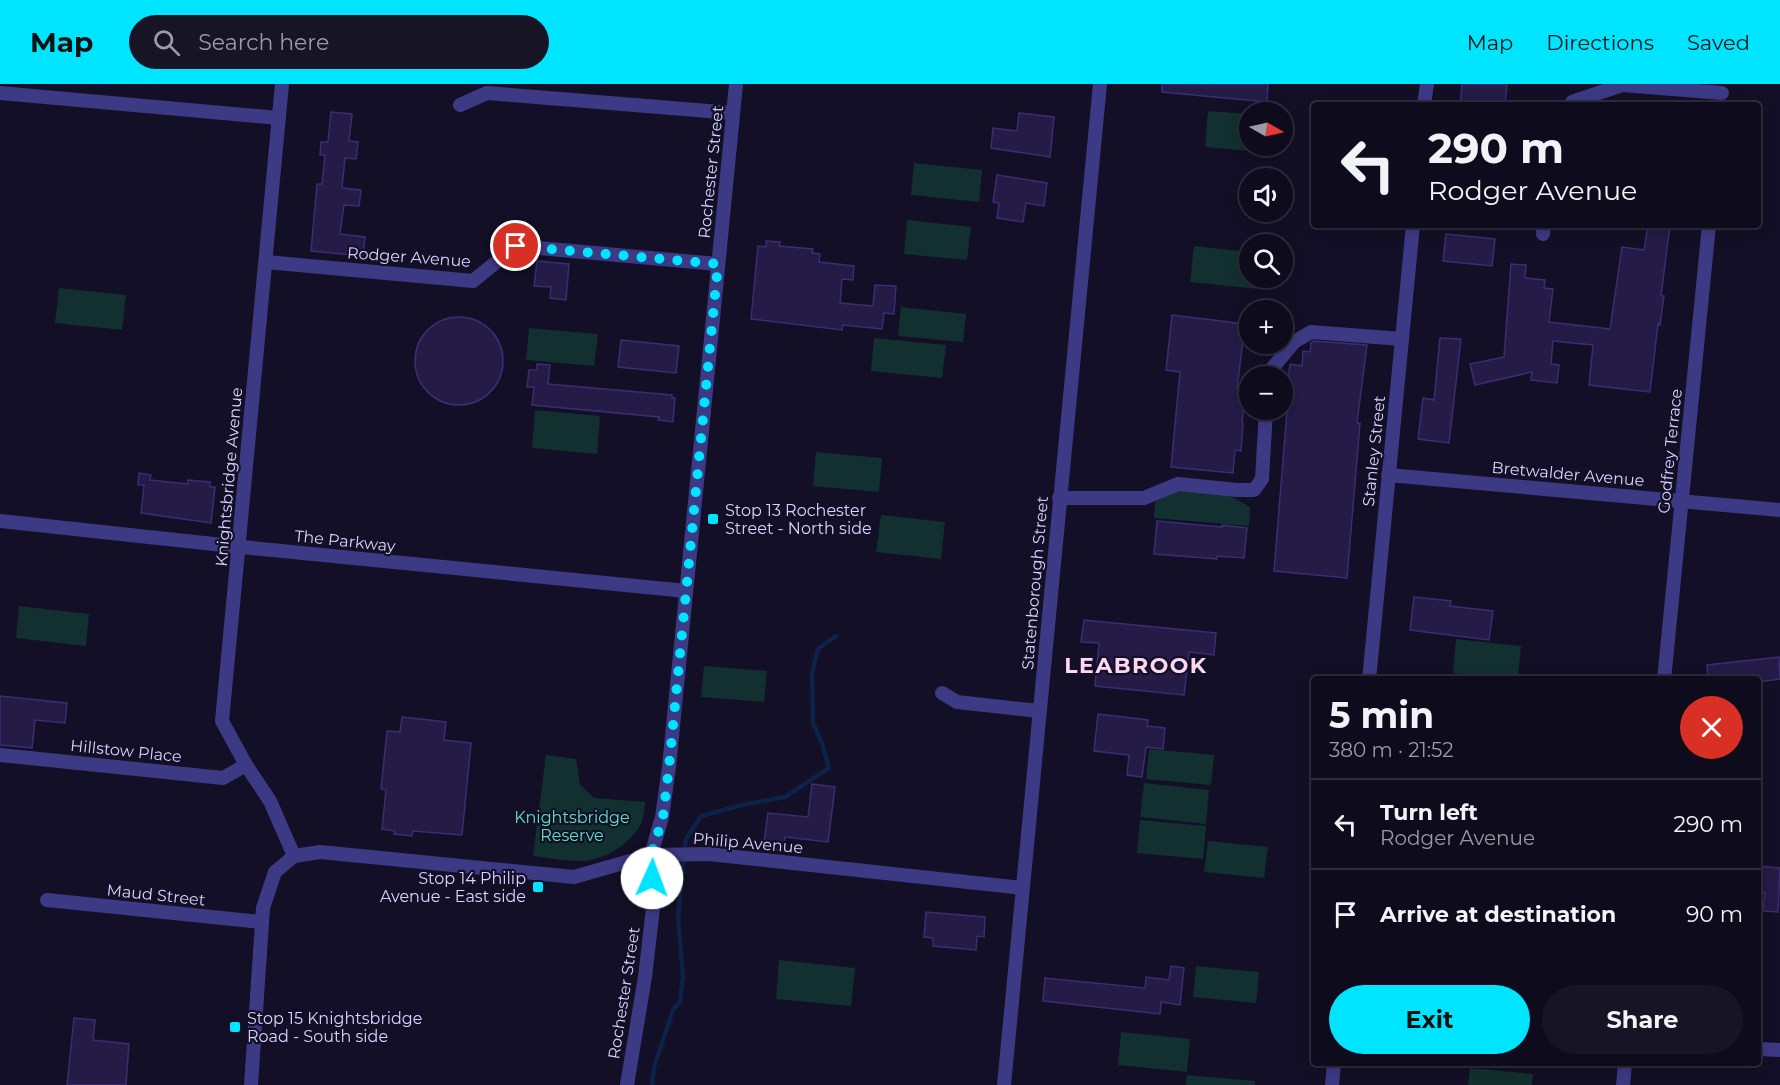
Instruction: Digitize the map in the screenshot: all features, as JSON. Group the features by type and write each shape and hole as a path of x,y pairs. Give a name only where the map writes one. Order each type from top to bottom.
{"street":[{"name":"Knightsbridge Avenue","path":"282,84 222,721 246,765 270,801 294,856"},
{"name":"Rochester Street","path":"627,1085 645,977 653,908 651,855 663,817 736,84"},
{"name":"Statenborough Street","path":"1004,1085 1100,84"},
{"path":"1425,102 1426,84"},
{"path":"1572,102 1622,85 1722,94"},
{"path":"0,93 279,118"},
{"path":"460,105 487,93 733,113"},
{"name":"Stanley Street","path":"1370,676 1413,228"},
{"name":"Godfrey Terrace","path":"1664,676 1709,228"},
{"name":"Rodger Avenue","path":"266,262 473,281 516,246 718,264"},
{"path":"1274,366 1294,342 1311,332 1401,339"},
{"path":"1059,498 1144,498 1178,484 1254,490 1262,479 1265,420"},
{"name":"Bretwalder Avenue","path":"1388,475 1780,510"},
{"name":"The Parkway","path":"0,521 686,591"},
{"path":"942,693 957,702 1039,711"},
{"name":"Hillstow Place","path":"0,754 223,778 246,765"},
{"name":"Philip Avenue","path":"294,856 320,852 574,877 651,855 721,855 1022,888"},
{"path":"251,1085 263,908 275,872 294,856"},
{"name":"Maud Street","path":"47,900 261,922"},
{"path":"1761,1049 1780,1050"},
{"path":"1332,1085 1334,1066"},
{"path":"1623,1085 1625,1066"}],"green space":[{"path":"1208,111 1239,113 1239,150 1205,147"},
{"path":"914,163 982,170 979,202 911,195"},
{"path":"907,220 971,227 967,260 904,254"},
{"path":"1194,246 1239,251 1239,287 1190,282"},
{"path":"59,288 126,295 122,330 55,323"},
{"path":"901,307 966,314 963,342 898,336"},
{"path":"529,328 598,334 594,366 526,360"},
{"path":"874,338 946,345 942,378 871,371"},
{"path":"535,410 600,416 597,454 532,448"},
{"path":"816,452 882,458 879,492 813,486"},
{"path":"1179,490 1227,494 1250,507 1249,526 1154,518 1155,502"},
{"path":"881,515 945,522 941,559 876,552"},
{"path":"19,606 89,614 86,646 16,638"},
{"path":"1456,639 1521,646 1518,676 1453,673"},
{"path":"704,666 767,671 764,702 701,697"},
{"path":"1149,749 1214,755 1211,785 1146,779"},
{"name":"Knightsbridge Reserve","path":"546,755 576,759 580,785 594,798 645,802 642,821 625,843 608,854 590,860 533,856"},
{"path":"1144,783 1209,790 1206,824 1140,817"},
{"path":"1140,820 1206,826 1203,859 1137,853"},
{"path":"1208,841 1268,847 1264,878 1204,872"},
{"path":"779,960 855,968 851,1006 776,999"},
{"path":"1196,966 1259,972 1256,1003 1193,997"},
{"path":"1121,1032 1190,1039 1187,1072 1118,1065"},
{"path":"1470,1068 1533,1074 1532,1085 1468,1085"},
{"path":"1187,1075 1255,1081 1255,1085 1186,1085"}],"building":[{"path":"1162,84 1268,84 1267,102 1162,92"},
{"path":"1462,84 1507,84 1505,102 1460,102"},
{"path":"331,112 352,114 349,141 358,142 356,159 345,158 342,188 361,190 359,206 344,205 340,234 365,237 363,256 311,251 317,184 322,184 325,155 320,155 321,142 328,142"},
{"path":"1019,113 1054,117 1050,157 991,148 993,128 1017,131"},
{"path":"997,175 1047,183 1044,206 1026,203 1023,222 997,218 999,203 993,202"},
{"path":"1648,228 1670,228 1661,296 1664,296 1660,325 1658,324 1650,392 1589,385 1593,345 1553,341 1551,364 1559,365 1557,383 1531,380 1532,372 1475,385 1470,364 1504,357 1511,264 1526,265 1525,278 1545,280 1544,288 1553,289 1549,322 1610,329 1622,247 1644,250"},
{"path":"1446,234 1495,239 1492,266 1443,261"},
{"path":"766,241 780,242 779,246 813,249 812,253 820,254 819,262 854,266 853,280 842,279 840,303 873,306 875,285 896,286 894,314 884,313 882,329 843,325 842,330 751,319 758,246 766,247"},
{"path":"537,261 569,264 566,300 550,298 551,287 534,286"},
{"path":"1172,315 1239,323 1239,354 1241,354 1237,389 1239,389 1239,420 1242,420 1243,424 1241,451 1235,450 1233,473 1171,467 1180,372 1166,370"},
{"path":"459,317 476,321 490,330 499,344 503,361 499,378 490,392 476,401 459,405 442,401 428,392 419,378 415,361 419,344 428,330 442,321"},
{"path":"1440,338 1461,339 1449,443 1418,439 1423,398 1434,400"},
{"path":"621,340 679,346 676,373 618,367"},
{"path":"1313,341 1367,345 1357,423 1360,423 1347,578 1274,571 1286,420 1293,420 1293,366 1290,364 1302,366 1303,351 1310,352"},
{"path":"537,364 550,365 548,384 672,395 672,398 675,398 673,422 658,420 659,417 532,405 534,387 527,387 529,370 537,370"},
{"path":"139,473 151,475 150,480 188,484 188,480 210,482 210,487 215,487 211,523 141,513 144,485 138,485"},
{"path":"1157,521 1247,528 1244,558 1217,556 1217,559 1154,554"},
{"path":"1414,597 1451,601 1450,606 1493,611 1489,640 1410,630"},
{"path":"1084,620 1216,633 1214,655 1189,652 1184,695 1095,686 1099,643 1081,642"},
{"path":"1779,657 1780,679 1761,682 1761,676 1708,676 1707,665"},
{"path":"0,696 67,703 65,723 35,720 32,748 0,745"},
{"path":"1098,714 1148,720 1147,726 1165,728 1163,749 1146,747 1142,777 1127,775 1129,755 1094,751"},
{"path":"402,717 446,722 444,740 471,743 462,835 413,831 412,836 394,834 395,831 382,829 386,790 381,789 387,731 400,732"},
{"path":"812,784 835,787 828,842 785,837 783,851 763,849 768,813 808,817"},
{"path":"1761,866 1780,868 1778,912 1763,911 1765,893 1761,892"},
{"path":"926,912 985,917 984,937 977,936 976,950 933,946 933,938 924,937"},
{"path":"1171,966 1184,968 1180,1005 1161,1002 1160,1014 1043,1001 1045,978 1145,988 1146,977 1169,980"},
{"path":"74,1018 95,1020 93,1040 129,1044 126,1085 67,1085"}],"waterway":[{"path":"652,1085 654,1067 673,1010 680,1002 683,977 678,918 686,839 701,816 785,797 829,768 813,723 812,673 818,649 836,636"}],"place":[{"name":"Stop 13 Rochester Street - North side","path":"713,519"},
{"name":"Stop 14 Philip Avenue - East side","path":"538,887"},
{"name":"Stop 15 Knightsbridge Road - South side","path":"235,1027"}],"district":[{"name":"LEABROOK","path":"1136,665"}],"route":[{"path":"516,246 718,264 669,767 663,817 651,855 652,878"}]}
